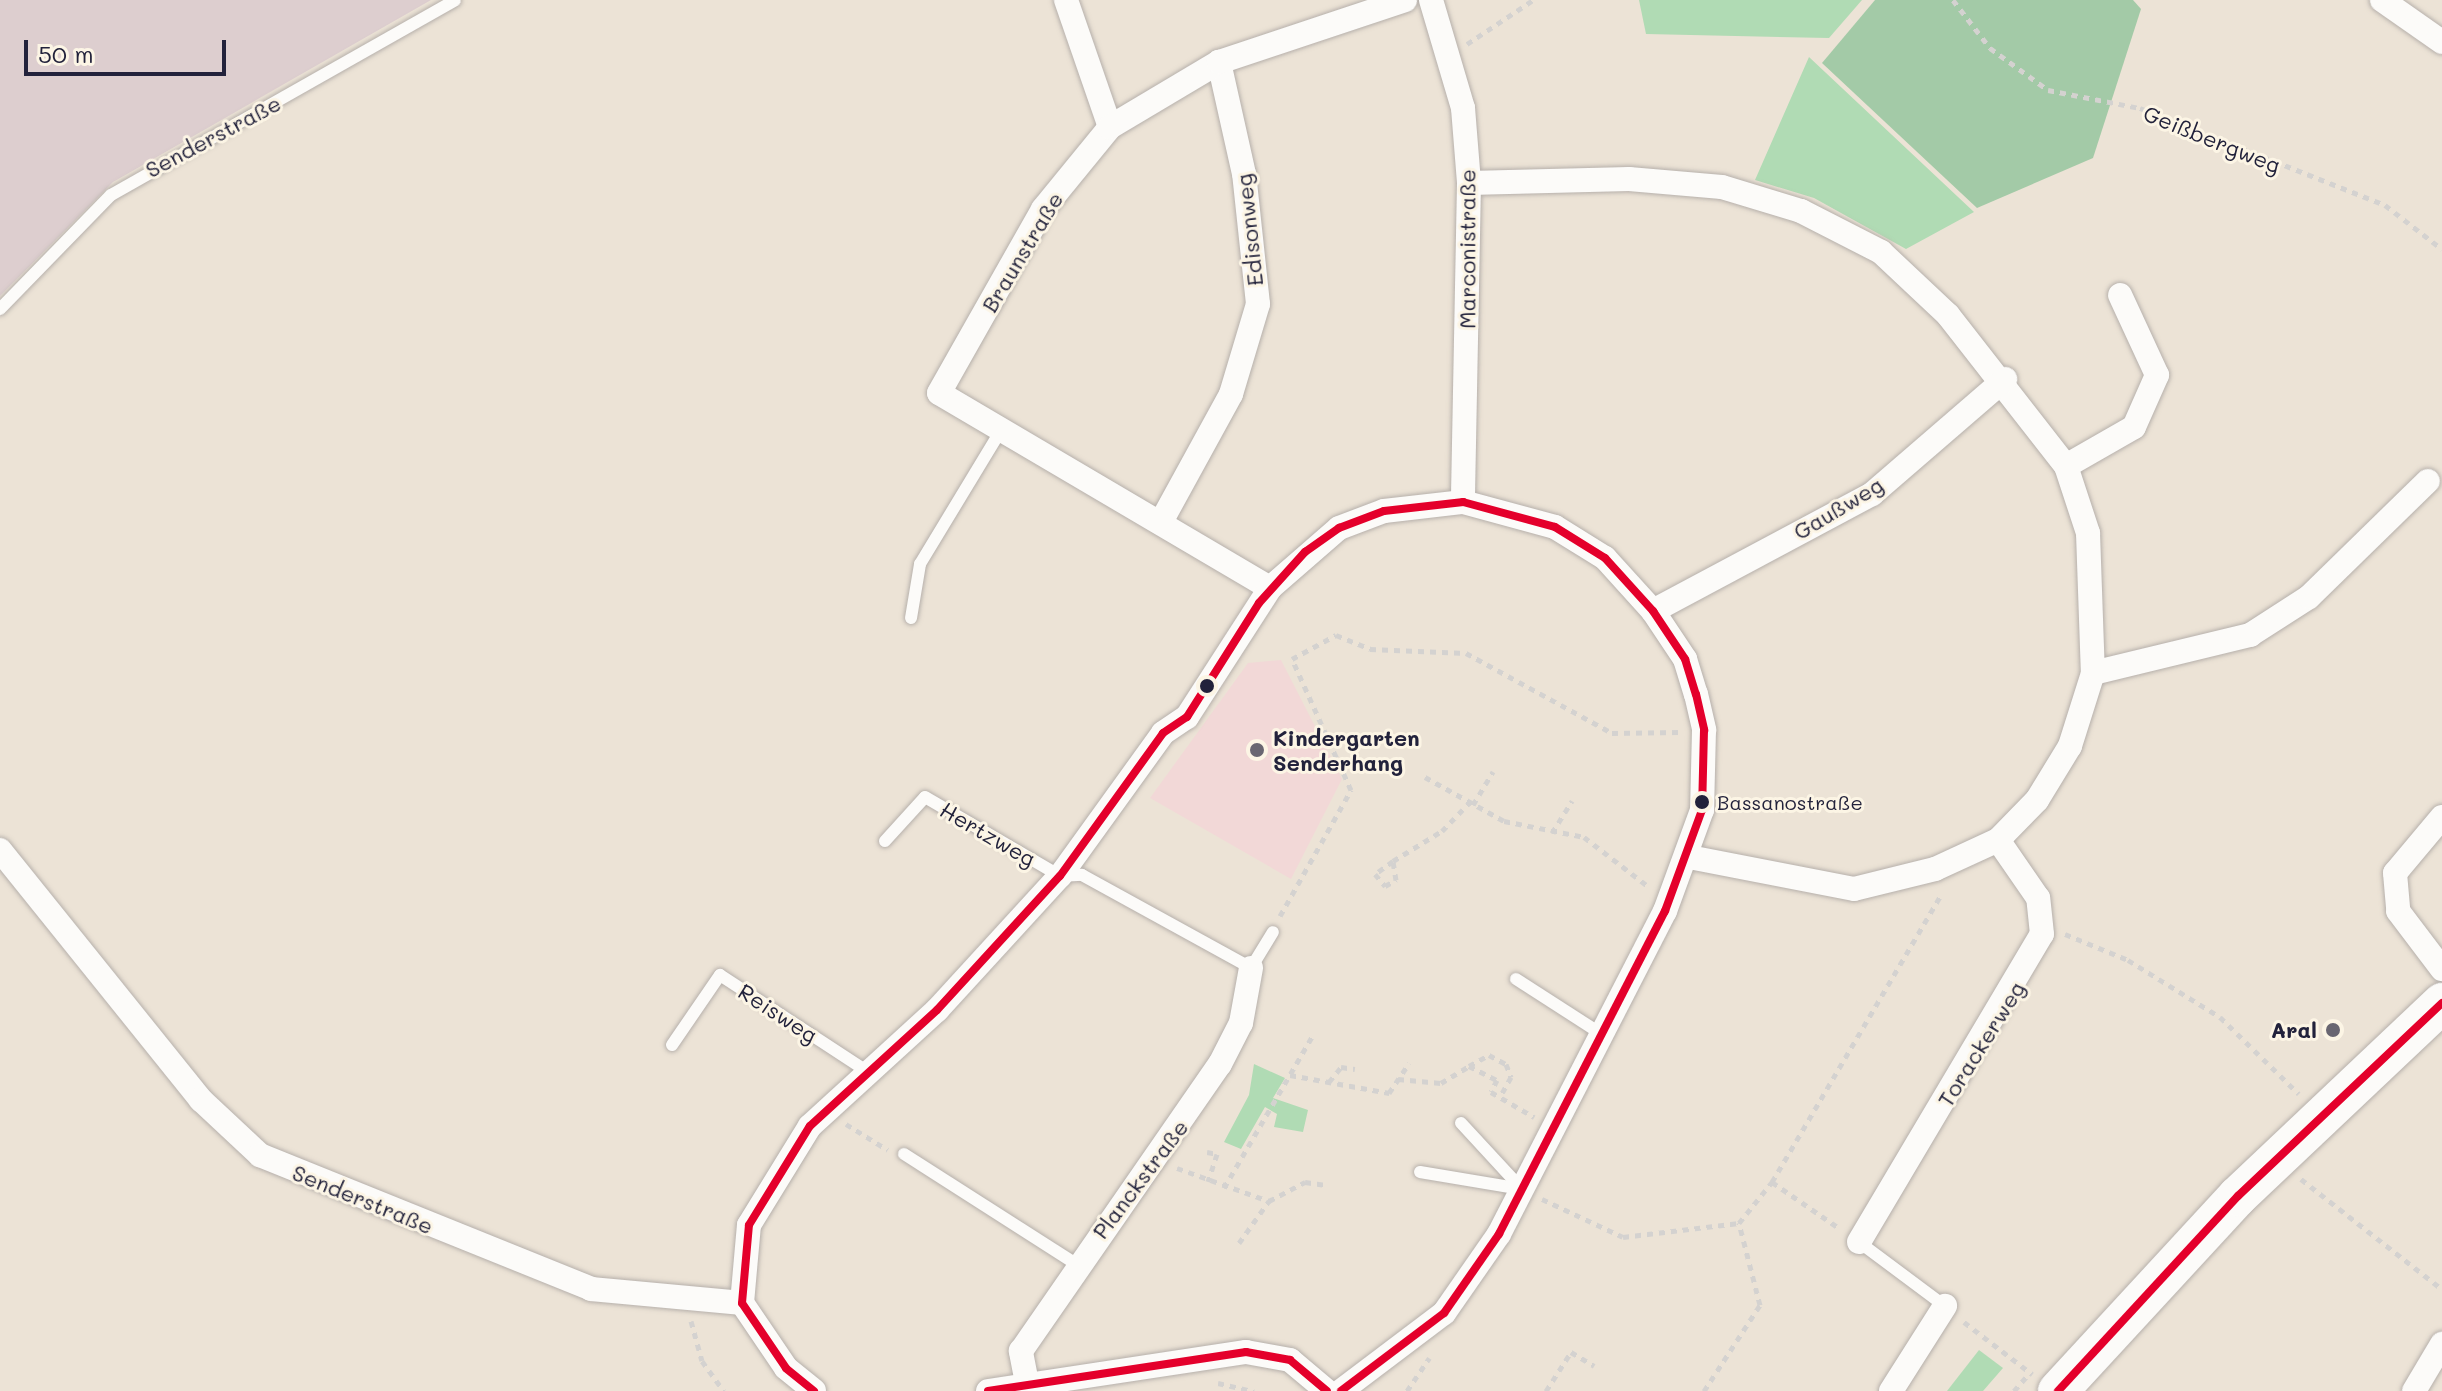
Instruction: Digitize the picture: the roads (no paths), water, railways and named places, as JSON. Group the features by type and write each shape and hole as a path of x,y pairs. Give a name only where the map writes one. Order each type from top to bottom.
{"main road":[{"path":"2044,1382 2442,1003"}],"street":[{"path":"1066,0 1110,127"},
{"name":"Braunstraße","path":"1001,430 939,393 1043,209 1110,127 1219,62 1405,0"},
{"name":"Marconistraße","path":"1431,0 1451,54 1469,183 1463,502"},
{"path":"2382,0 2442,42"},
{"name":"Edisonweg","path":"1161,522 1231,394 1258,304 1244,174 1219,62"},
{"path":"1469,183 1629,179 1722,187 1801,211 1881,252 2005,379 2066,466 2088,533 2093,673 2070,746 2037,800 1998,840 1935,869 1854,889 1689,857"},
{"path":"2066,466 2134,427 2157,375 2120,295"},
{"name":"Gaußweg","path":"1653,611 1872,494 2005,379"},
{"path":"1001,430 1270,588"},
{"path":"2093,673 2250,635 2309,597 2428,481"},
{"path":"814,1391 786,1368 742,1303 749,1225 776,1173 825,1111 937,1010 1060,876 1163,733 1187,717 1270,588 1339,528 1384,511 1463,502 1555,527 1605,558 1653,611 1685,659 1704,730 1702,810 1689,857 1669,903 1603,1035 1549,1126 1522,1189 1444,1313 1341,1391"},
{"path":"2442,817 2395,873 2398,911 2442,969"},
{"name":"Torackerweg","path":"1859,1242 2042,934 2038,898 1998,840"},
{"name":"Senderstraße","path":"0,850 201,1100 260,1155 591,1289 629,1298 689,1298 742,1303"},
{"name":"Planckstraße","path":"1027,1383 1021,1351 1076,1264 1153,1166 1241,1023 1251,968"},
{"path":"1891,1391 1945,1306"},
{"path":"2414,1391 2442,1344"},
{"path":"988,1391 1246,1352 1290,1360 1327,1391"}],"lane":[{"name":"Senderstraße","path":"0,309 122,187 455,0"},
{"path":"911,618 920,564 1001,430"},
{"name":"Hertzweg","path":"885,841 925,797 1060,876"},
{"path":"1060,876 1082,875 1251,968 1273,932"},
{"name":"Reisweg","path":"672,1045 720,975 868,1072"},
{"path":"1516,979 1603,1035"},
{"path":"1461,1123 1522,1189"},
{"path":"904,1154 1076,1264"},
{"path":"1420,1172 1522,1189"},
{"path":"1859,1242 1945,1306"}],"place":[{"name":"Kindergarten Senderhang","path":"1257,750"},
{"name":"Bassanostraße","path":"1702,802"},
{"name":"Aral","path":"2333,1030"}]}
